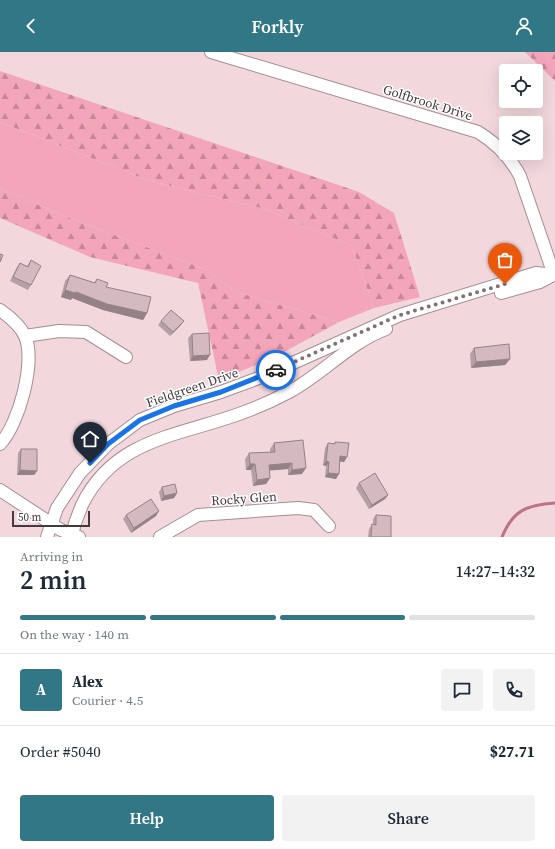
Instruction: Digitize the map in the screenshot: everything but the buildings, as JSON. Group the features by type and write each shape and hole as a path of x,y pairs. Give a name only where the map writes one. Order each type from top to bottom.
{"street":[{"name":"Golfbrook Drive","path":"211,52 478,132 491,140 512,162 520,176 554,275"},
{"name":"Fieldgreen Drive","path":"47,537 57,508 80,473 108,444 140,420 174,406 221,392 264,376 400,315 536,273 554,275"},
{"path":"0,490 51,524 74,536 75,520 91,487 124,455 171,433 240,414 290,392 336,359 379,332 421,316 540,282 554,275"},
{"path":"0,310 13,318 25,336 29,359 22,405 0,444"},
{"path":"25,336 59,331 86,332 126,357"},
{"name":"Rocky Glen","path":"160,537 198,515 298,508 314,510 329,526"}],"green space":[{"path":"525,52 555,52 555,81 543,69 543,64 537,64"},
{"path":"0,71 359,192 394,213 420,297 374,308 352,246 265,209 147,180 0,122"},
{"path":"0,122 147,180 265,209 352,246 374,308 339,322 236,292 207,270 64,216 0,188"},
{"path":"0,188 64,216 207,270 236,292 339,322 273,358 219,380 198,283 90,257 0,218"}],"waterway":[{"path":"502,537 511,521 522,511 536,505 555,503"}],"way so far":[{"path":"276,370 400,315 505,284"}],"route":[{"path":"90,463 108,444 140,420 174,406 221,392 276,370"}]}
